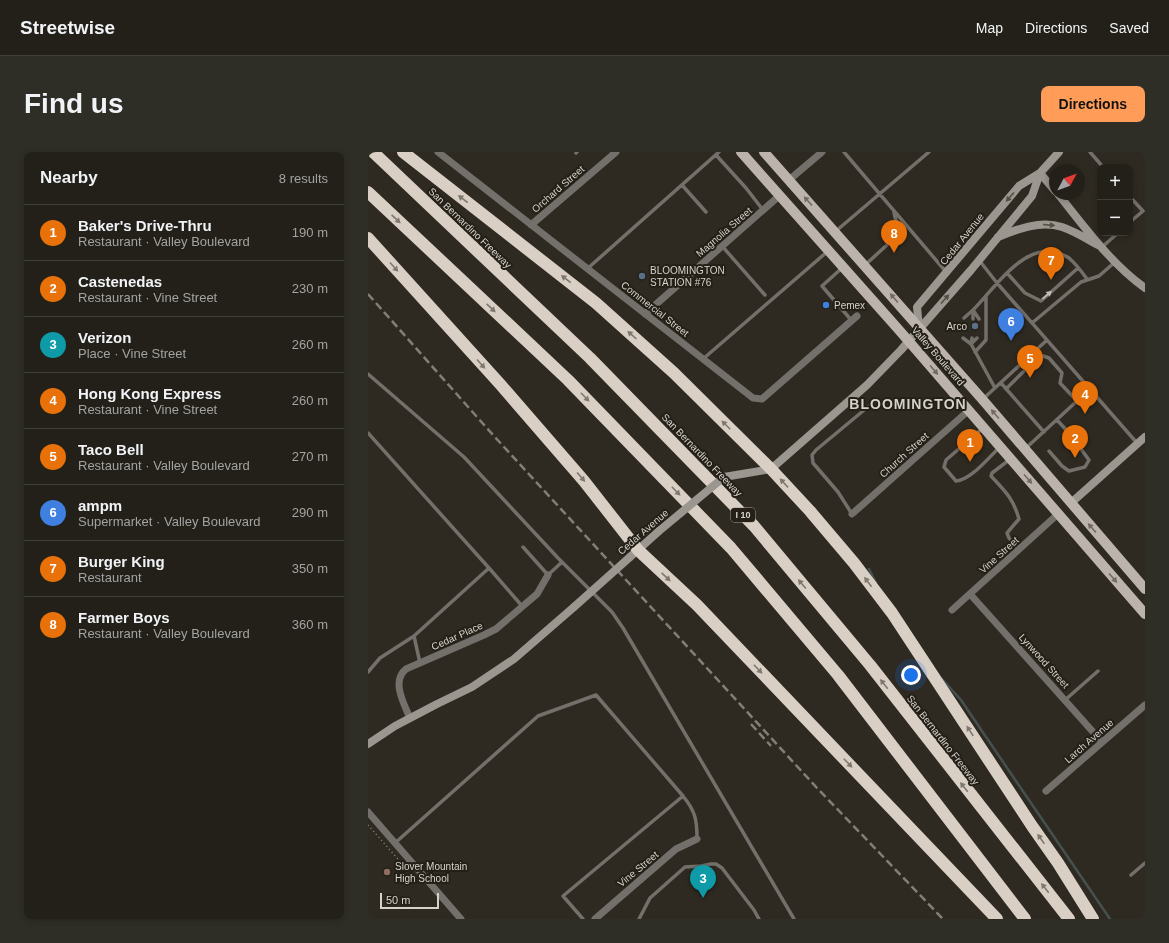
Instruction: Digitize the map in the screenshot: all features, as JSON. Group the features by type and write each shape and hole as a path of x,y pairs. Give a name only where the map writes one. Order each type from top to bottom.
{"highway":[{"name":"San Bernardino Freeway","path":"373,152 590,358 754,526 870,665 1069,919"},
{"path":"403,152 596,303 674,373 771,469 810,511 854,563 892,613 1058,863 1093,919"},
{"path":"368,192 568,380 731,548 838,675 1025,919"},
{"path":"368,238 500,384 584,481 634,554 697,605 997,919"}],"main road":[{"name":"Valley Boulevard","path":"741,152 844,267 1145,614"},
{"name":"Valley Boulevard","path":"764,152 1025,449 1145,589"},
{"name":"Cedar Avenue","path":"919,328 917,307 1019,186 1040,173 1059,152"},
{"name":"Cedar Avenue","path":"368,744 395,726 472,687 514,659 634,554 658,531 724,477 771,469 867,385 908,341 979,260 1032,196 1040,173"},
{"path":"1040,173 1049,184"},
{"path":"1063,200 1115,262 1145,288"},
{"path":"998,237 1022,227 1038,224 1050,225 1061,227 1102,247"},
{"path":"1071,502 1145,437"}],"street":[{"name":"Commercial Street","path":"438,152 753,398 762,399 855,318"},
{"name":"Orchard Street","path":"531,225 616,152"},
{"path":"790,180 822,152"},
{"name":"Magnolia Street","path":"645,314 780,196"},
{"name":"Church Street","path":"852,514 968,411"},
{"name":"Vine Street","path":"952,610 1058,514"},
{"name":"Cedar Place","path":"410,718 401,699 399,676 401,672 496,629 537,594 548,575"},
{"name":"Lynwood Street","path":"970,594 1102,742"},
{"name":"Larch Avenue","path":"1046,791 1145,705"},
{"path":"368,812 461,919"},
{"name":"Vine Street","path":"594,919 676,849 697,839"}],"lane":[{"path":"844,152 947,273"},
{"path":"835,232 929,152"},
{"path":"1090,152 1100,164"},
{"path":"587,269 718,153 763,210"},
{"path":"682,185 706,212"},
{"path":"1133,200 1142,211 1133,219"},
{"path":"865,266 899,234 899,226 894,211"},
{"path":"1102,247 1115,236"},
{"path":"722,246 765,295"},
{"path":"703,359 829,250"},
{"path":"964,318 1021,260 1033,255 1052,251 1068,258 1087,279"},
{"path":"979,260 997,283 1138,444"},
{"path":"1032,323 1081,282 1099,276 1115,262"},
{"path":"844,267 822,286 855,318"},
{"path":"1008,273 1025,293 1041,301 1078,268"},
{"path":"976,352 986,340 986,297"},
{"path":"973,310 973,319"},
{"path":"973,310 979,319"},
{"path":"963,338 971,344 995,388"},
{"path":"971,344 972,338"},
{"path":"971,344 977,338"},
{"path":"982,400 1047,340"},
{"path":"1006,389 1023,372 1043,356 1049,358 1062,374 1060,383 1077,401"},
{"path":"368,374 464,457 562,562 612,612 623,628 794,919"},
{"path":"1001,383 1044,432"},
{"path":"1025,449 1090,389"},
{"path":"852,514 838,492 813,463 812,455 875,401"},
{"path":"1049,451 1062,466 1069,471 1085,467 1089,460 1070,434 1057,420"},
{"path":"983,428 946,460 944,468 956,481 962,480 1000,447"},
{"path":"368,433 522,606"},
{"path":"1010,459 992,473 991,476 1011,498 1017,512 1019,519 1007,533 1009,538 1019,550"},
{"path":"523,547 548,575 562,562"},
{"path":"368,672 380,658 414,636 489,568"},
{"path":"414,636 420,663"},
{"path":"1065,700 1098,671"},
{"path":"395,843 538,716 596,695 692,808 697,821 697,839"},
{"path":"583,919 563,896 683,796"},
{"path":"1131,875 1145,863"},
{"path":"639,919 650,898 685,868 711,864 716,864 722,868 750,905 758,919"}],"path":[{"path":"368,825 404,866"}],"waterway":[{"path":"869,569 876,583"},
{"path":"942,679 961,700 1110,919"}],"railway":[{"path":"368,294 493,435 817,788 943,919"},
{"path":"751,724 771,746"}],"place":[{"name":"Farmer Boys","path":"894,253"},
{"name":"BLOOMINGTON STATION #76","path":"642,276"},
{"name":"Burger King","path":"1051,280"},
{"name":"Pemex","path":"826,305"},
{"name":"Arco","path":"975,326"},
{"name":"ampm","path":"1011,341"},
{"name":"Taco Bell","path":"1030,378"},
{"name":"Hong Kong Express","path":"1085,414"},
{"name":"Castenedas","path":"1075,458"},
{"name":"Baker's Drive-Thru","path":"970,462"},
{"name":"Slover Mountain High School","path":"387,872"},
{"name":"Verizon","path":"703,898"}],"district":[{"name":"BLOOMINGTON","path":"908,404"}]}
